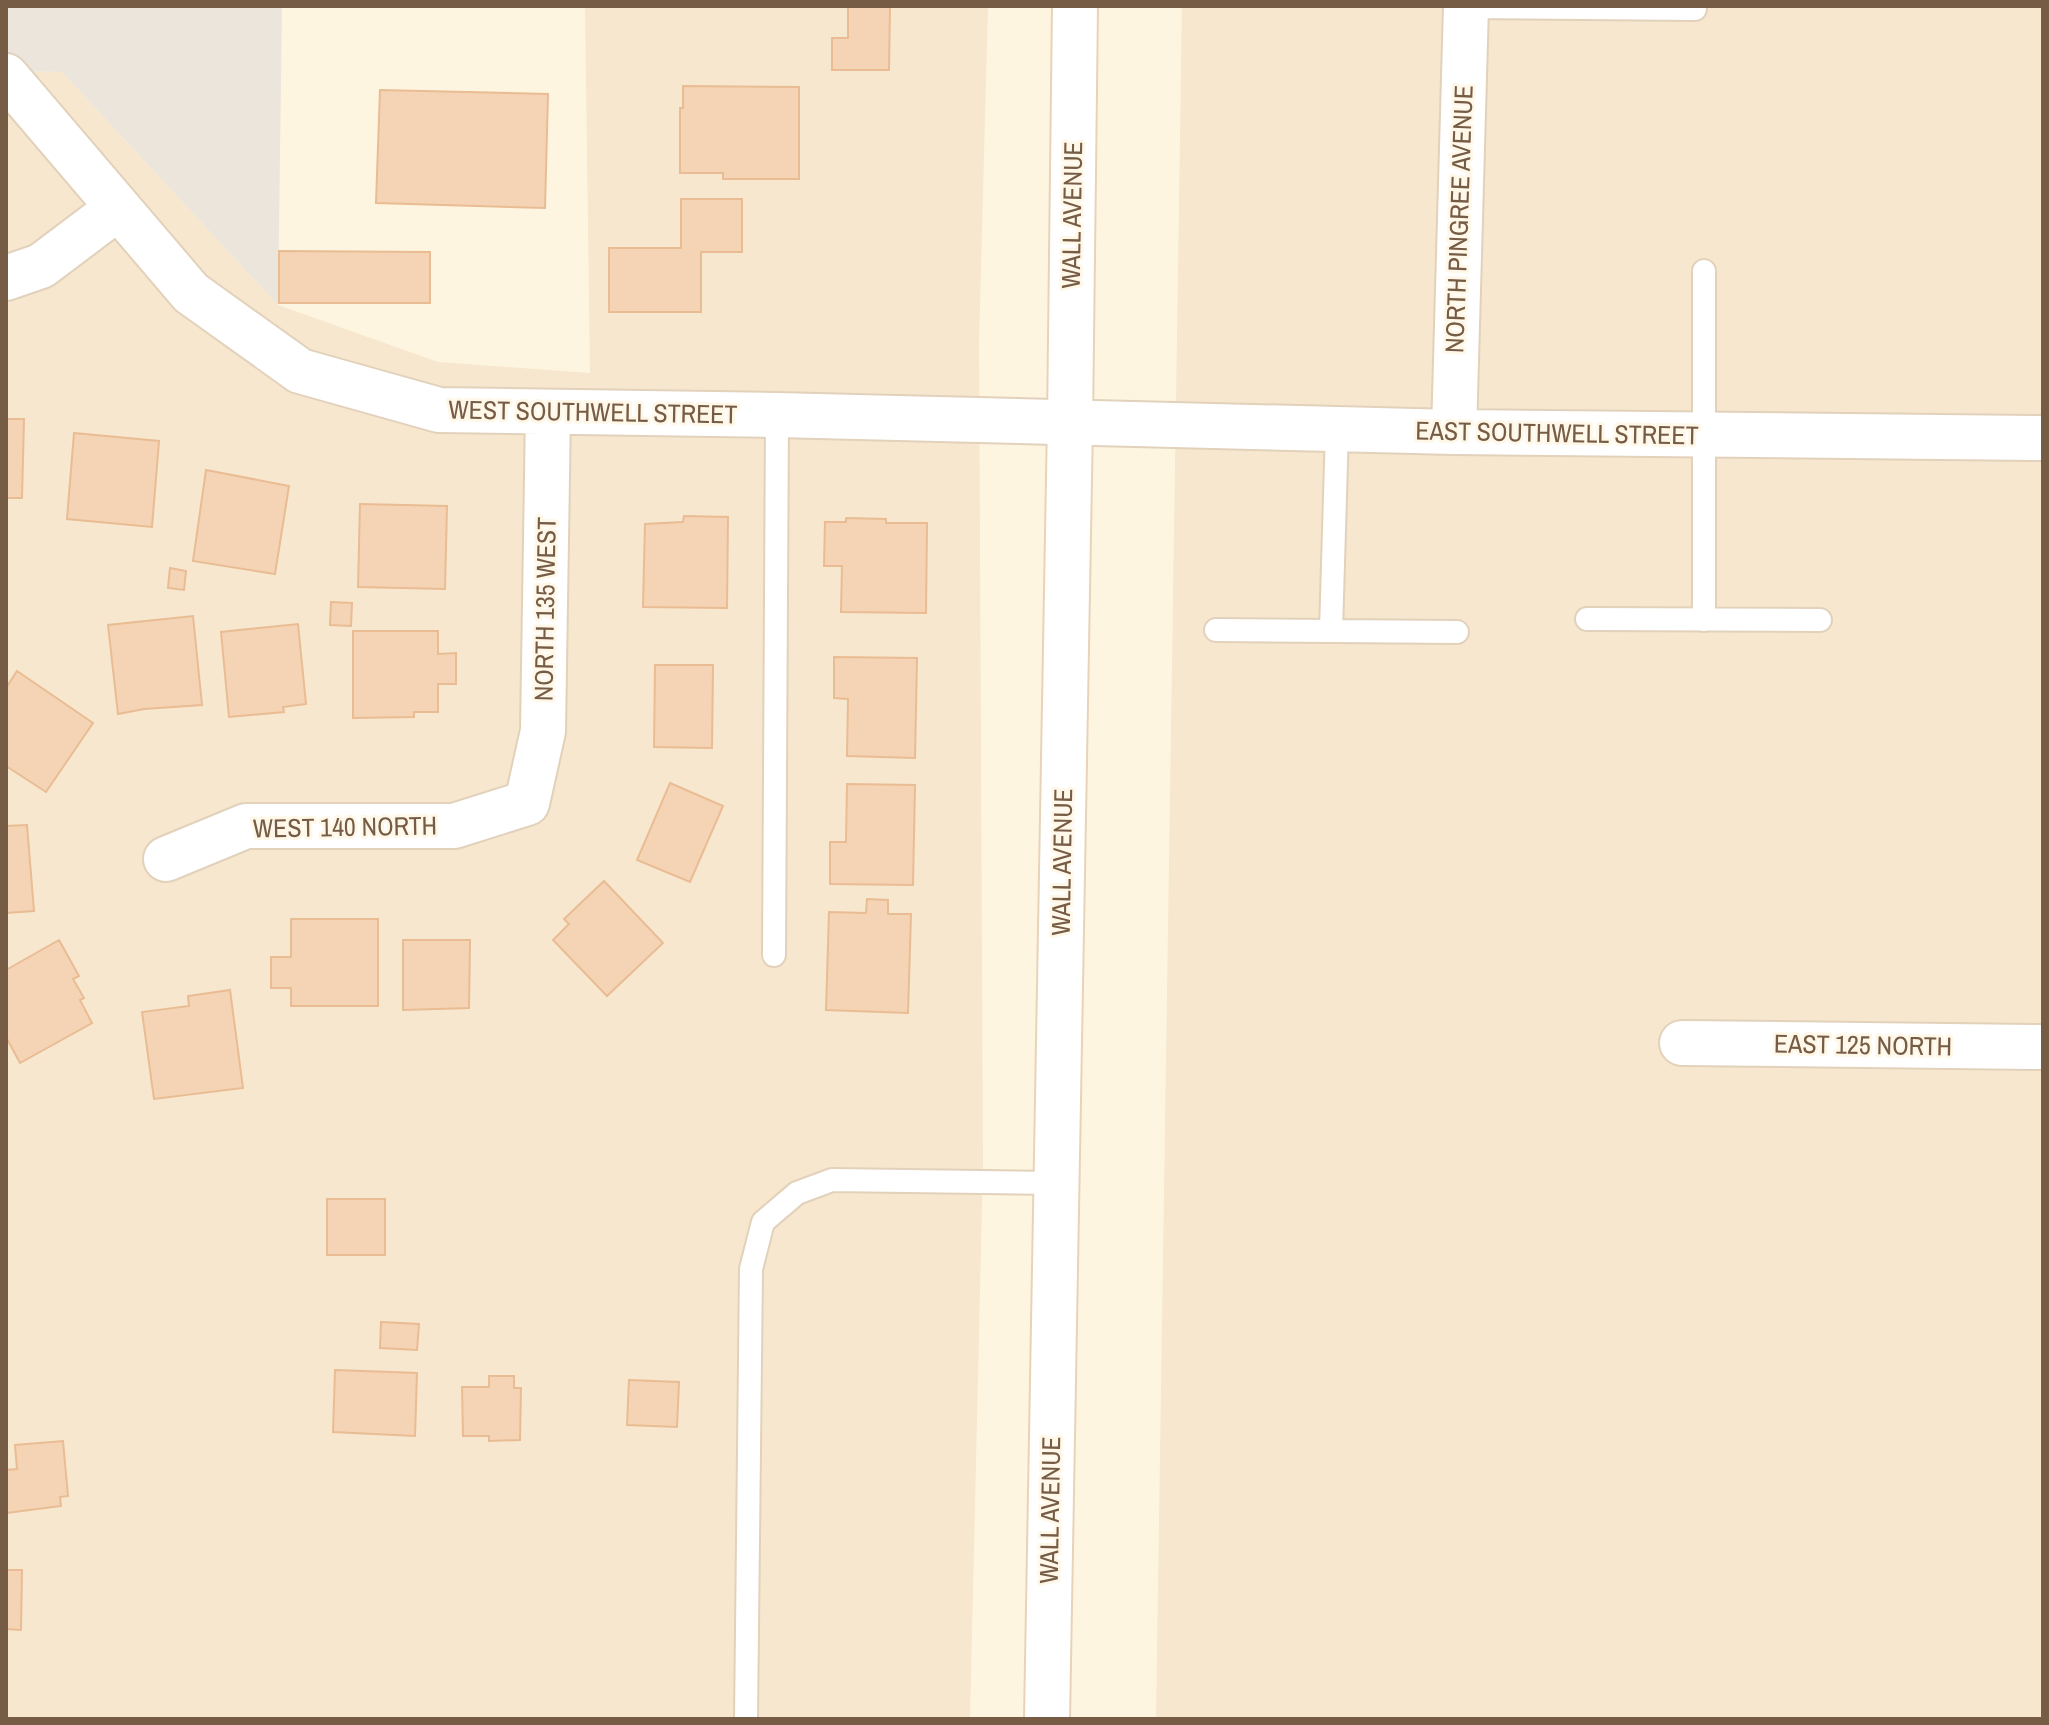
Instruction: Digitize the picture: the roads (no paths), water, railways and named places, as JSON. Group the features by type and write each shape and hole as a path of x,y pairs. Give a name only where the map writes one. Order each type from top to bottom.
{"street":[{"name":"WALL AVENUE","path":"1047,1719 1075,6"},
{"name":"NORTH PINGREE AVENUE","path":"1454,432 1466,6"},
{"name":"WEST SOUTHWELL STREET","path":"6,76 191,293 300,371 439,410 1070,422"},
{"path":"6,278 41,266 118,208"},
{"name":"NORTH 135 WEST","path":"527,803 543,731 548,412"},
{"name":"EAST SOUTHWELL STREET","path":"1070,422 1454,432 2043,438"},
{"name":"WEST 140 NORTH","path":"166,859 246,826 454,826 527,803"},
{"name":"EAST 125 NORTH","path":"1682,1043 2043,1047"}],"lane":[{"path":"1466,6 1695,9"},
{"path":"1704,271 1704,620"},
{"path":"774,955 777,415"},
{"path":"1331,631 1337,429"},
{"path":"1587,619 1820,620"},
{"path":"1216,630 1457,632"},
{"path":"746,1719 751,1269 763,1222 797,1193 832,1180 1056,1183"}]}
